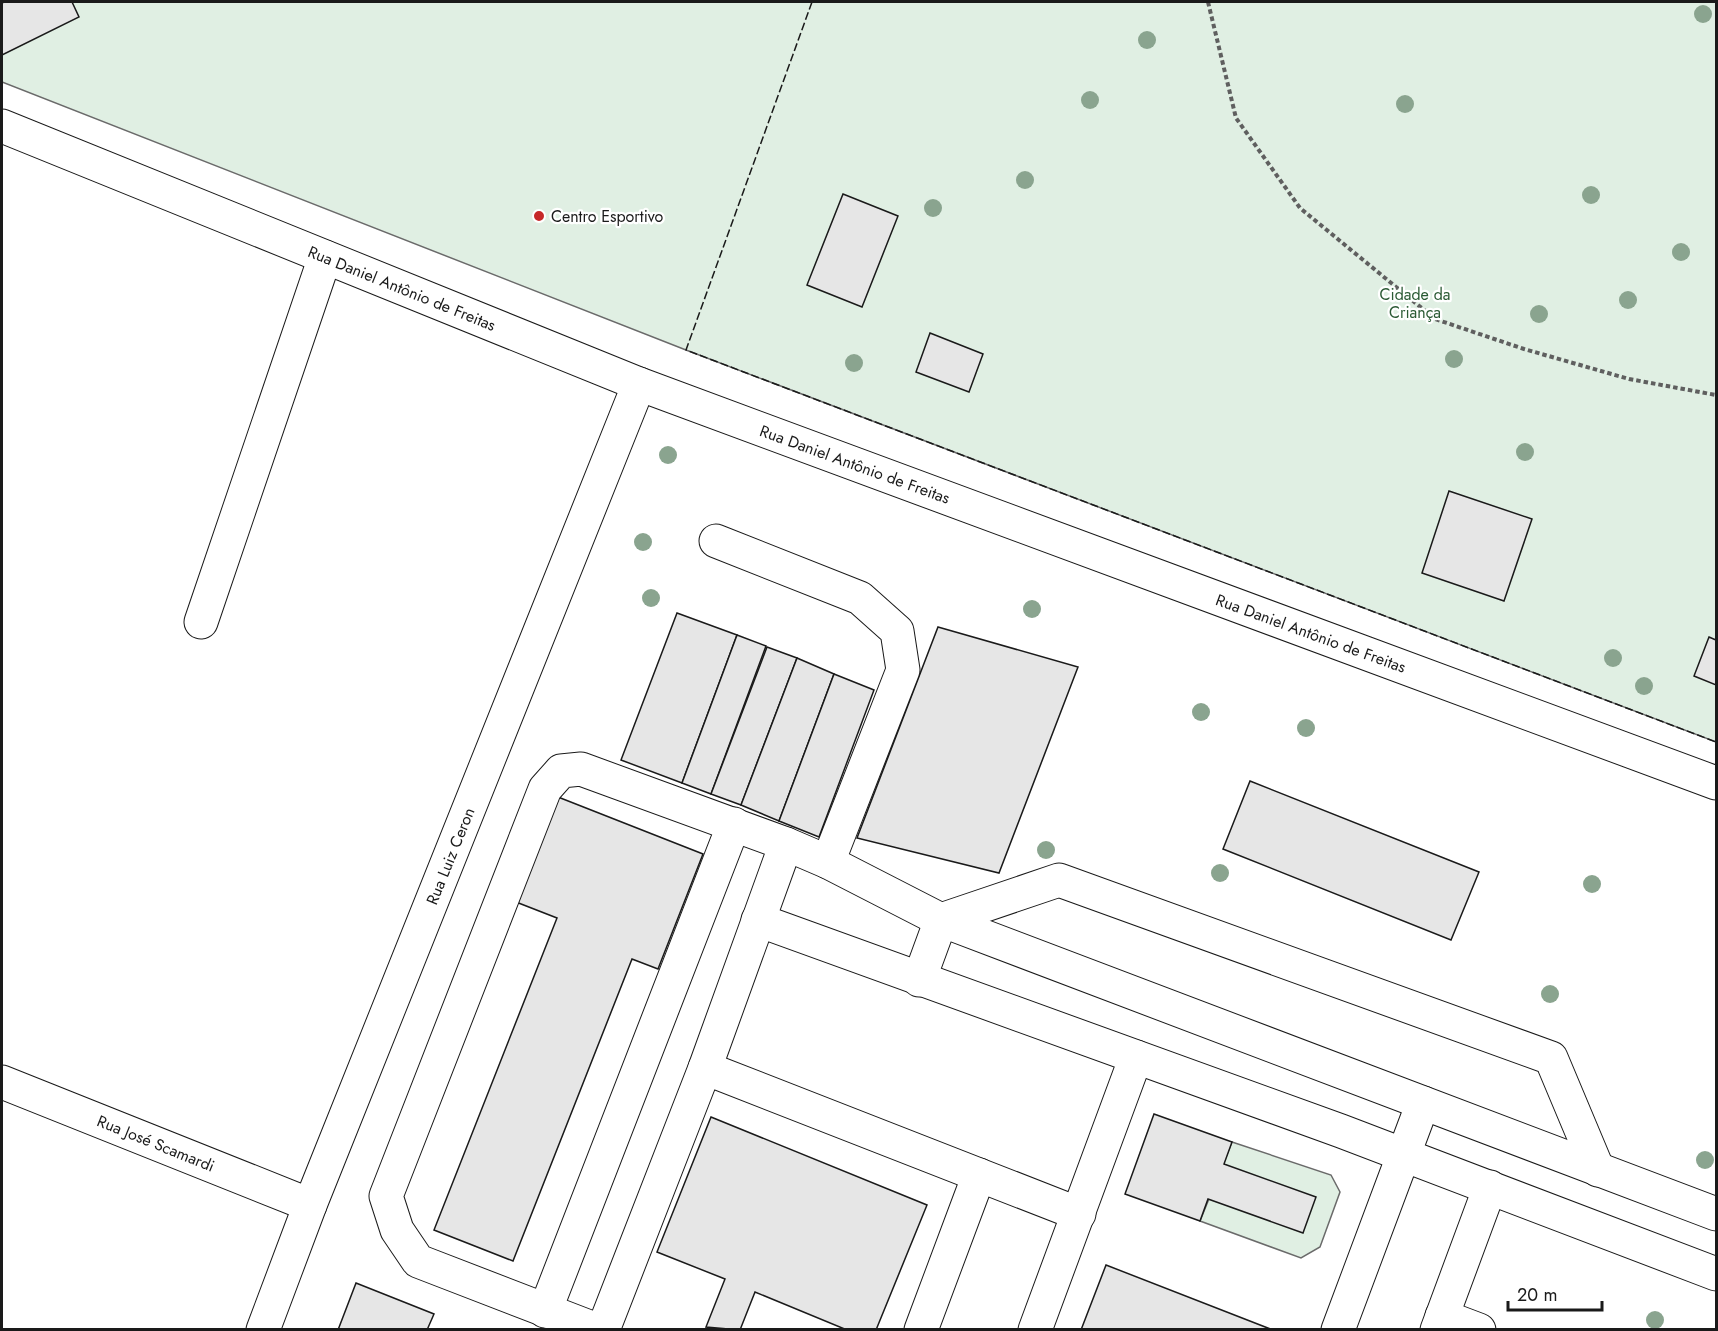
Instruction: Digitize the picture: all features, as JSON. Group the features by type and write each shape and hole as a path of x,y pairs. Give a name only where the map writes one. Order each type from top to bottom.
{"street":[{"name":"Rua Daniel Antônio de Freitas","path":"2,126 639,384 1716,783"},
{"path":"201,622 325,257"},
{"name":"Rua Luiz Ceron","path":"263,1329 310,1204 639,384"},
{"path":"716,541 860,598 897,631 903,670 828,862"},
{"path":"597,1329 418,1261 397,1230 386,1197 545,789 561,771 581,769 734,824 828,862 941,920 1716,1214"},
{"path":"545,1311 734,824"},
{"path":"603,1329 705,1068 786,844"},
{"path":"941,920 1059,880 1551,1058 1598,1170"},
{"path":"758,920 1490,1187 1716,1274"},
{"path":"919,980 941,920"},
{"path":"1035,1329 1136,1057"},
{"path":"705,1068 1079,1214"},
{"name":"Rua José Scamardi","path":"2,1082 310,1204"},
{"path":"1338,1329 1423,1103"},
{"path":"921,1329 979,1175"},
{"path":"1479,1329 1439,1323 1490,1187"}],"path":[{"path":"1208,2 1236,118 1300,208 1436,319 1524,349 1629,379 1716,395"}],"green space":[{"name":"Cidade da Criança","path":"2,2 1716,2 1716,742 686,350 2,82"},
{"path":"1232,1142 1331,1175 1340,1192 1320,1247 1301,1258 1200,1221"}],"building":[{"path":"72,2 79,17 2,55 2,3"},
{"path":"843,194 898,216 862,307 807,285"},
{"path":"930,333 983,354 969,392 916,372"},
{"path":"1449,491 1532,519 1504,601 1422,573"},
{"path":"677,613 737,635 682,783 621,760"},
{"path":"938,627 1078,667 999,873 857,838"},
{"path":"737,635 766,646 711,794 682,783"},
{"path":"1709,637 1716,640 1716,685 1694,676"},
{"path":"767,647 797,658 741,805 711,794"},
{"path":"797,658 834,674 779,821 741,805"},
{"path":"834,674 874,690 819,837 779,821"},
{"path":"1250,781 1479,872 1451,940 1223,849"},
{"path":"558,797 703,854 658,969 632,959 513,1261 434,1230 557,918 516,902"},
{"path":"1154,1114 1232,1142 1224,1164 1316,1197 1303,1233 1208,1199 1200,1221 1125,1194"},
{"path":"711,1117 927,1205 876,1330 847,1330 755,1292 740,1330 706,1327 725,1279 657,1252"},
{"path":"1106,1265 1273,1330 1081,1330"},
{"path":"356,1283 434,1314 427,1330 338,1330"}],"fence":[{"path":"812,2 686,350 1716,742"}],"place":[{"name":"Centro Esportivo","path":"539,216"}]}
